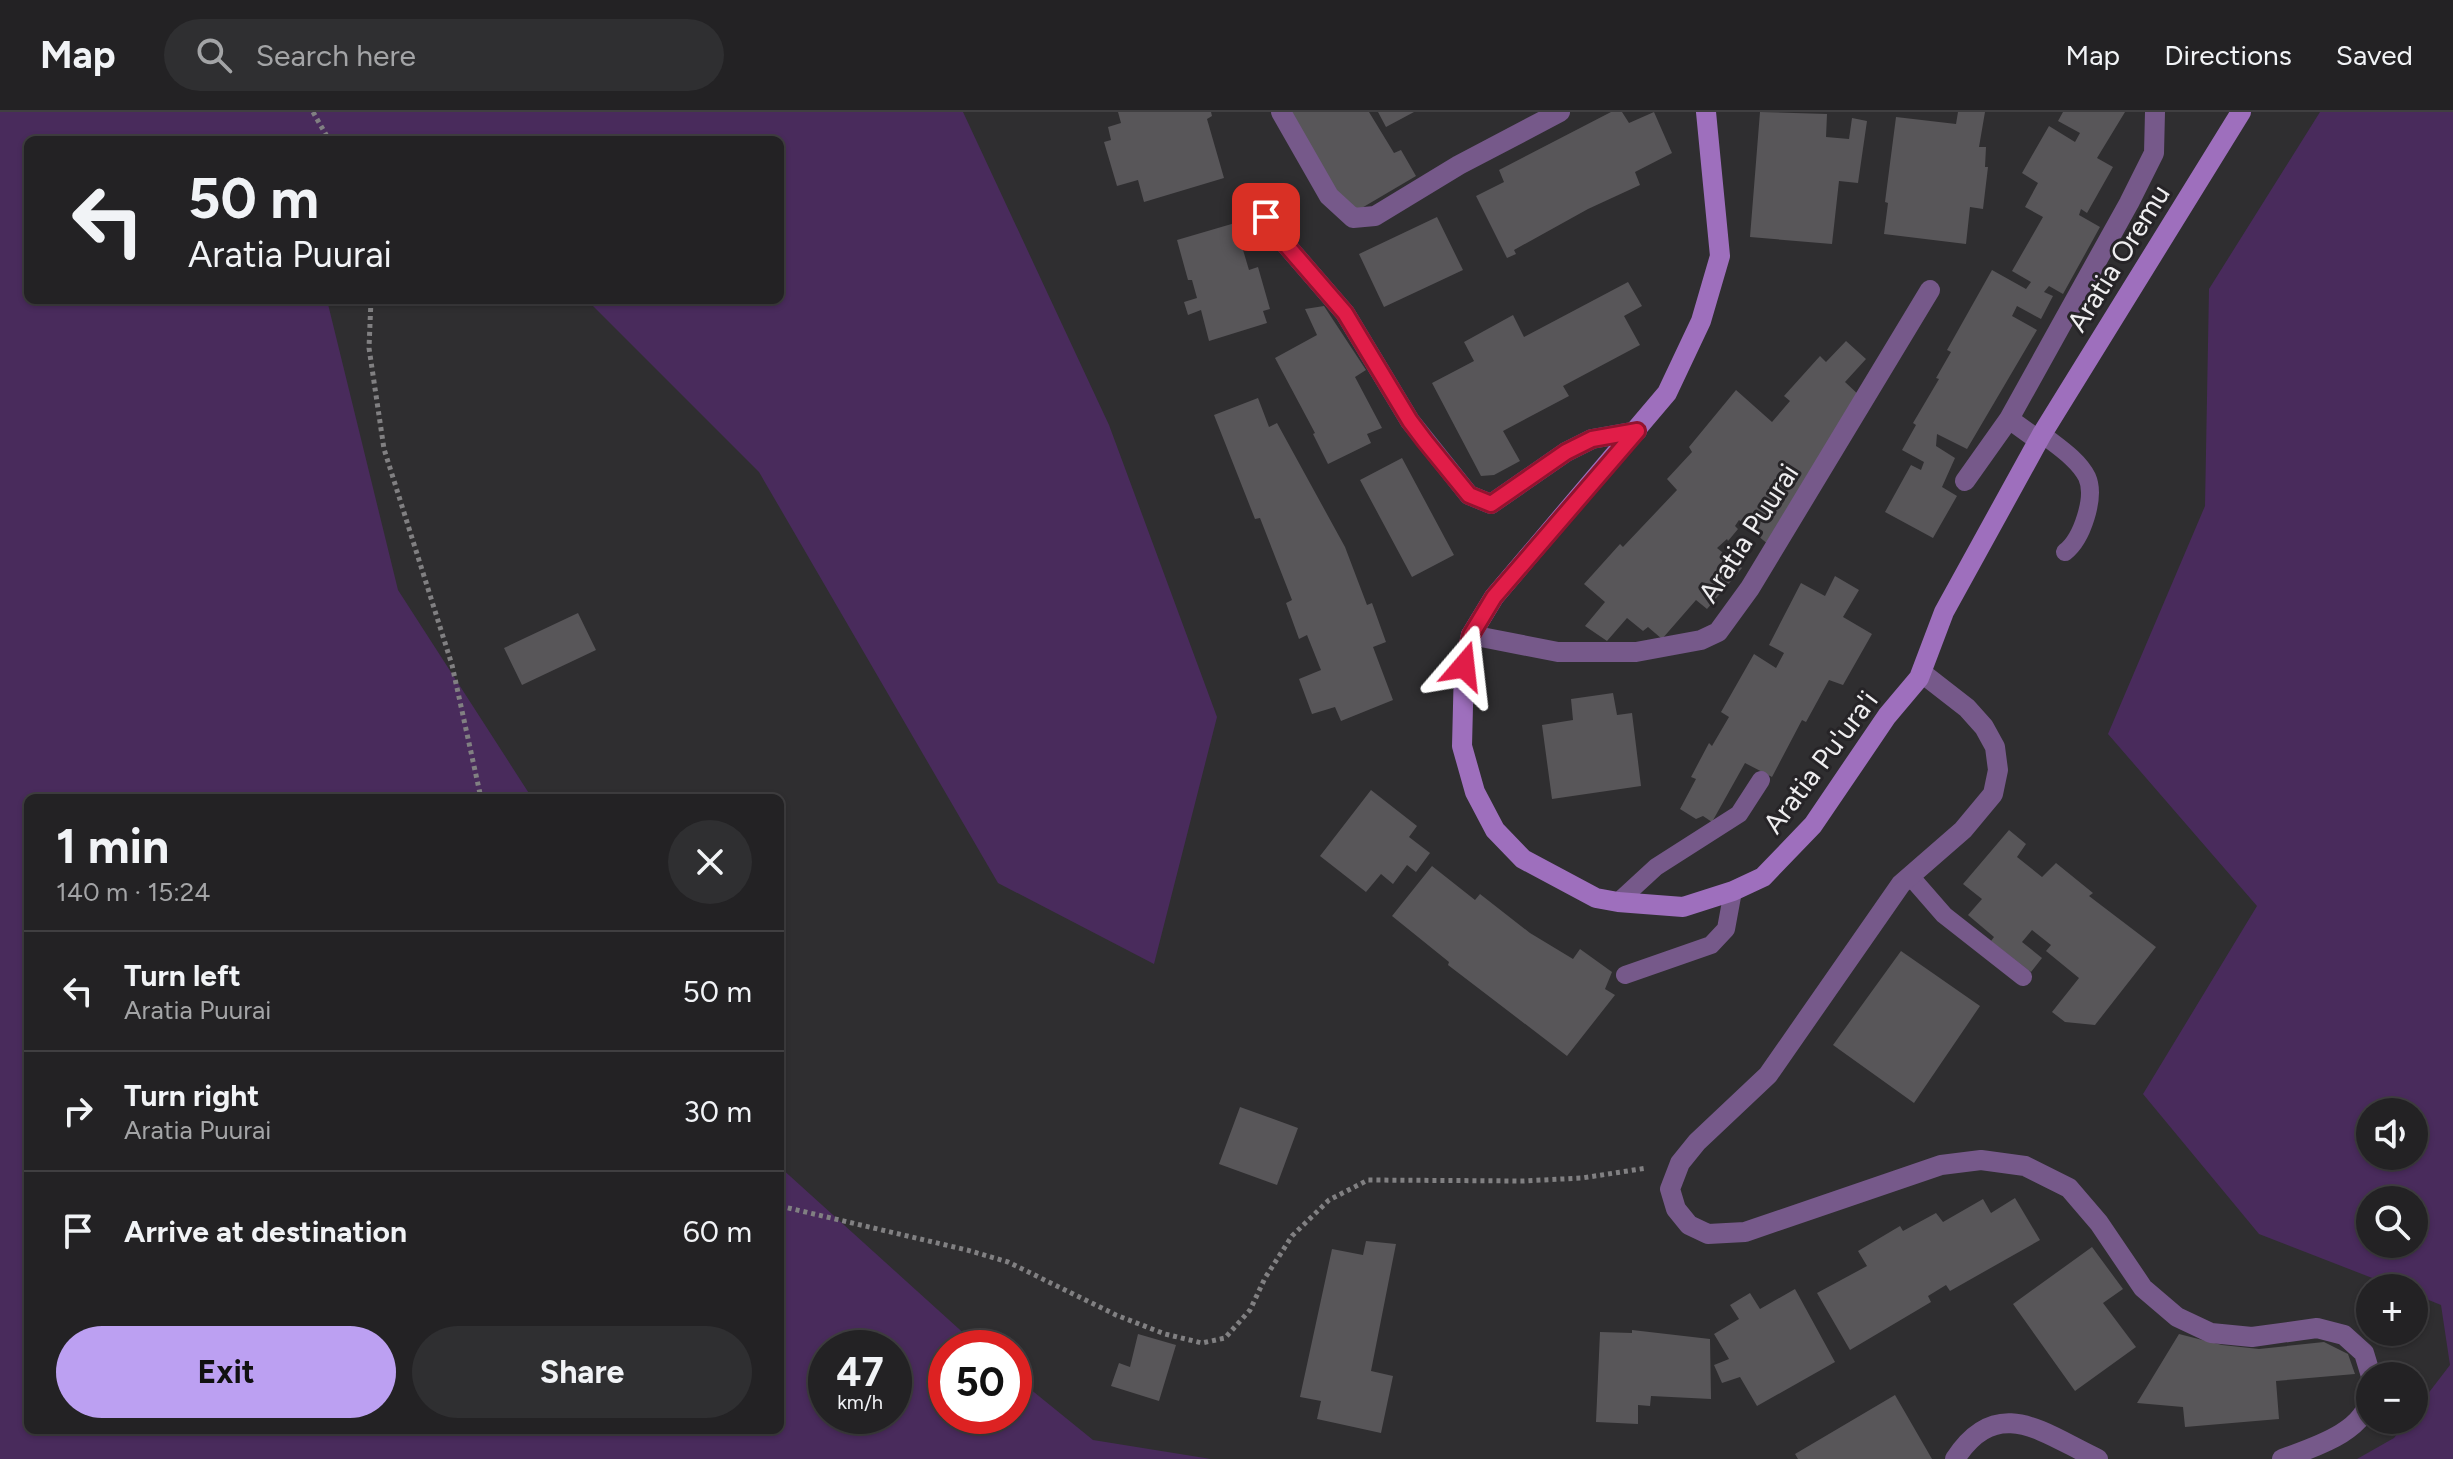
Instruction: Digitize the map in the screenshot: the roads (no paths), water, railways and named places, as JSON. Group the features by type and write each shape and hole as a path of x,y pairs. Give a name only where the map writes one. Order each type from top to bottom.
{"main road":[{"name":"Aratia Pu'ura'i","path":"1706,112 1720,256 1701,321 1667,393 1502,587 1471,635 1464,666 1462,746 1475,792 1495,830 1523,859 1596,898 1683,907 1733,891 1763,877 1792,849 1813,825 1887,716 1920,675"},
{"name":"Aratia Oremu","path":"1920,675 1944,612 2040,437 2241,112"}],"street":[{"path":"1281,112 1329,196 1353,218 1375,216 1459,165 1560,112"},
{"name":"Aratia Oremu","path":"1965,481 2009,419 2129,203 2154,153 2155,112"},
{"path":"1251,195 1281,239 1345,313 1410,421 1469,495 1491,504 1566,452 1592,439 1637,431"},
{"name":"Aratia Puurai","path":"1471,635 1582,654 1636,652 1701,640 1718,632 1750,588 1930,290"},
{"path":"2009,419 2040,437"},
{"path":"1920,675 1967,708 1984,727 1995,747 1998,770 1993,794 1963,830 1901,884 1768,1075 1697,1142 1680,1163 1670,1189 1676,1209 1689,1225 1708,1234 1745,1232 1941,1165 1981,1160 2025,1166 2069,1188 2099,1223 2143,1288 2177,1317 2211,1333 2252,1337 2317,1328 2344,1335 2364,1353 2367,1362"},
{"path":"2282,1459 2339,1437 2356,1419"},
{"path":"1955,1459 1968,1439 1995,1423 2033,1426 2098,1459"}],"lane":[{"path":"2040,437 2076,462 2089,480 2087,513 2081,533 2065,552"},
{"path":"1618,902 1656,867 1739,814 1761,780"},
{"path":"1910,876 1944,915 2023,977"},
{"path":"1625,975 1711,945 1726,929 1733,891"}]}
